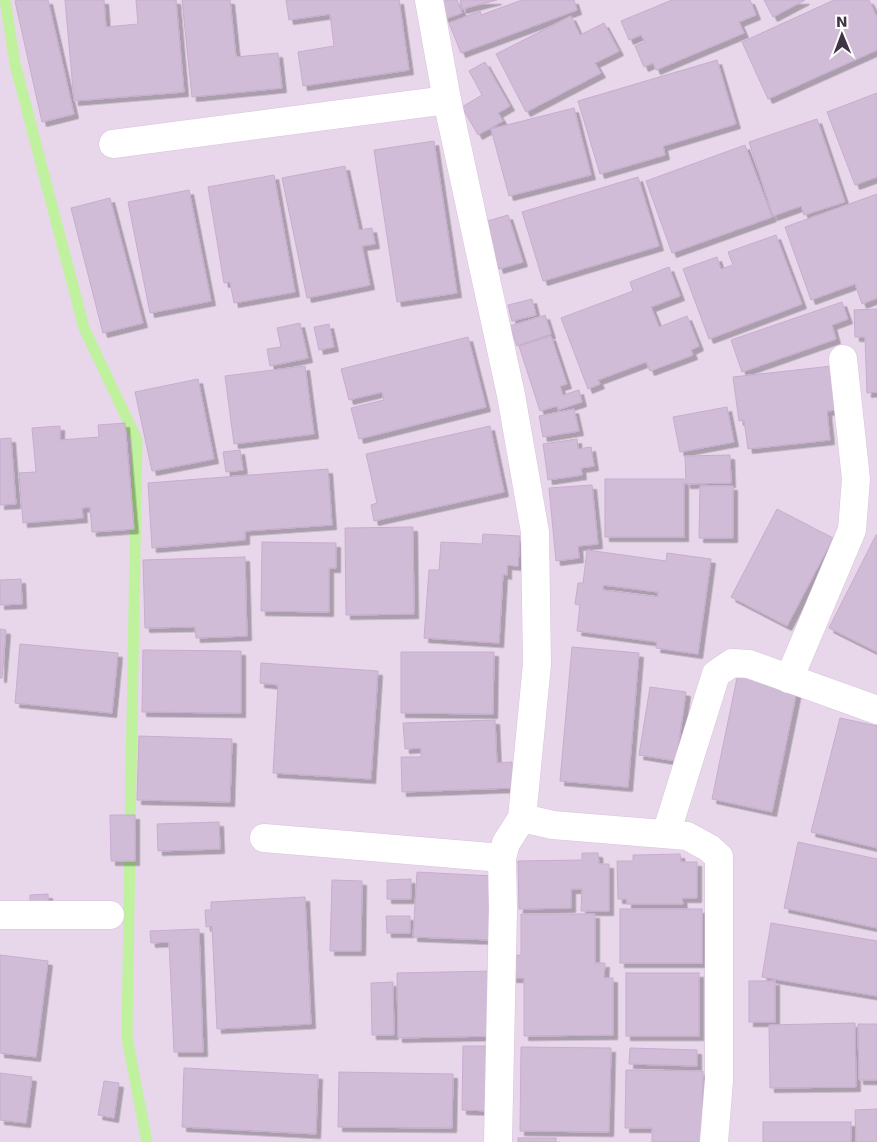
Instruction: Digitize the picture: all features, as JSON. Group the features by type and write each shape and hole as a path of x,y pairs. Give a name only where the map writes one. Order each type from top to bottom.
{"street":[{"path":"429,0 447,100 511,395 535,532 537,664 522,818 506,843 502,858 498,1142"},
{"path":"113,144 447,100"},
{"path":"789,678 852,530 856,479 843,359"},
{"path":"666,834 716,674 732,663 749,664 877,710"},
{"path":"522,818 552,825 687,836 709,848 719,857 719,1080 714,1142"},
{"path":"264,838 502,858"},
{"path":"0,915 110,915"}],"shaded area":[{"path":"0,0 877,0 877,1142 0,1142"}],"building":[{"path":"48,0 74,114 42,122 15,1"},
{"path":"65,0 104,0 106,27 138,24 136,0 176,0 184,92 74,101"},
{"path":"182,0 230,0 236,57 278,53 282,88 192,97"},
{"path":"286,0 399,0 409,70 303,86 298,52 334,46 330,14 289,20"},
{"path":"437,0 457,0 462,13 445,19"},
{"path":"460,0 497,0 462,9"},
{"path":"522,0 574,0 577,10 461,53 449,23 480,11 481,15"},
{"path":"672,0 750,0 756,15 739,22 744,33 656,70 653,63 644,67 635,46 645,42 641,35 629,40 621,21"},
{"path":"764,0 805,0 773,17"},
{"path":"834,0 869,0 877,17 877,50 768,99 742,42"},
{"path":"571,16 580,35 604,23 619,51 595,63 601,73 526,112 496,54"},
{"path":"717,60 736,124 663,146 665,155 600,174 578,101"},
{"path":"485,62 510,106 498,113 503,121 478,135 462,107 482,95 469,71"},
{"path":"877,93 877,177 855,185 827,112"},
{"path":"574,108 591,175 509,196 491,129"},
{"path":"817,119 845,202 804,215 801,206 773,216 749,142"},
{"path":"434,141 457,293 397,302 374,150"},
{"path":"745,145 772,217 672,253 646,181"},
{"path":"345,166 359,230 372,228 375,244 362,246 370,285 307,298 282,178"},
{"path":"274,175 295,292 234,303 230,282 224,283 208,187"},
{"path":"638,177 659,246 543,281 522,212"},
{"path":"189,190 211,301 150,313 128,202"},
{"path":"877,194 877,298 862,304 855,284 811,300 785,227"},
{"path":"110,198 143,323 103,333 71,208"},
{"path":"508,215 523,262 499,269 484,222"},
{"path":"776,235 802,304 709,339 683,269 717,257 721,269 733,265 728,252"},
{"path":"669,267 680,296 651,307 659,327 687,316 699,346 691,350 693,355 650,371 646,362 598,380 600,384 588,389 561,318 633,291 630,282"},
{"path":"532,299 536,315 512,321 508,305"},
{"path":"842,302 848,319 832,325 836,339 742,372 731,340"},
{"path":"877,309 877,392 867,393 865,337 855,337 854,310"},
{"path":"545,315 551,334 517,346 510,326"},
{"path":"300,323 308,358 270,366 267,349 281,347 277,328"},
{"path":"329,324 334,347 319,350 314,327"},
{"path":"551,336 567,384 560,386 563,395 579,390 582,402 558,410 557,406 540,411 519,346"},
{"path":"468,337 486,407 359,439 351,408 384,400 382,392 349,400 341,369"},
{"path":"305,366 314,434 234,444 225,376"},
{"path":"832,366 837,410 827,411 830,440 748,449 744,420 739,421 733,377"},
{"path":"198,379 214,459 152,471 135,392"},
{"path":"727,407 734,442 680,452 673,417"},
{"path":"574,409 579,431 543,437 539,416"},
{"path":"125,423 134,529 92,532 90,507 82,508 83,518 23,523 19,473 36,472 32,428 60,426 60,440 99,437 98,425"},
{"path":"490,426 504,492 374,521 371,505 377,503 366,454"},
{"path":"11,438 16,504 0,505 0,439"},
{"path":"577,439 578,449 591,447 594,466 581,468 582,475 548,480 543,444"},
{"path":"240,450 243,470 226,472 223,452"},
{"path":"730,455 731,483 686,484 685,456"},
{"path":"328,469 332,525 245,531 245,540 152,548 148,483"},
{"path":"605,479 684,479 684,537 605,537"},
{"path":"592,485 598,544 578,546 579,558 556,561 549,488"},
{"path":"700,486 733,486 733,538 699,538"},
{"path":"777,509 833,538 787,626 731,597"},
{"path":"413,527 414,614 346,615 345,528"},
{"path":"483,534 520,536 518,566 507,565 507,575 503,574 499,643 424,638 429,570 439,570 441,542 482,544"},
{"path":"877,535 877,652 829,628"},
{"path":"262,542 336,543 336,568 329,568 329,612 261,611"},
{"path":"587,550 666,561 667,553 711,559 698,654 656,648 657,642 577,631 580,605 575,604 578,583 583,583","holes":["603,585 658,592 658,597 603,590"]},
{"path":"245,557 247,636 196,638 195,627 145,628 143,560"},
{"path":"21,579 22,604 0,605 0,580"},
{"path":"0,629 6,630 2,678 0,678"},
{"path":"20,644 118,653 112,713 15,703"},
{"path":"572,647 639,653 628,787 560,781"},
{"path":"143,650 241,651 241,713 142,712"},
{"path":"401,652 494,652 493,714 401,713"},
{"path":"261,663 378,671 371,779 273,773 278,685 260,683"},
{"path":"738,673 798,685 772,812 712,799"},
{"path":"650,687 686,692 676,761 639,755"},
{"path":"840,718 877,726 877,848 811,832"},
{"path":"495,720 497,763 512,762 513,788 402,792 401,757 421,757 421,748 405,749 403,723"},
{"path":"139,736 232,739 230,802 137,800"},
{"path":"110,815 135,815 135,861 111,861"},
{"path":"219,822 220,849 158,851 157,824"},
{"path":"798,842 877,859 877,928 784,908"},
{"path":"582,853 598,853 599,864 609,864 609,911 581,911 582,889 571,889 571,908 519,909 518,861 582,860"},
{"path":"680,854 681,862 697,862 697,898 682,898 683,904 627,904 627,899 618,899 617,861 633,861 633,855"},
{"path":"417,872 493,876 491,940 413,937"},
{"path":"411,879 411,899 387,899 387,880"},
{"path":"332,880 362,881 361,951 330,951"},
{"path":"48,894 49,911 30,911 30,895"},
{"path":"305,897 311,1024 217,1029 212,926 206,927 205,910 211,910 211,902"},
{"path":"620,909 702,909 702,963 620,963"},
{"path":"521,914 595,914 595,963 605,963 604,978 613,978 613,1035 524,1036 524,978 512,978 512,956 521,955"},
{"path":"386,916 410,916 410,933 387,933"},
{"path":"771,923 877,941 877,996 762,977"},
{"path":"199,929 203,1052 174,1052 169,942 151,943 150,931"},
{"path":"0,955 48,961 36,1057 0,1053"},
{"path":"493,971 494,1036 398,1038 397,973"},
{"path":"626,973 699,973 699,1036 626,1036"},
{"path":"749,981 775,981 775,1022 749,1022"},
{"path":"393,982 394,1035 372,1035 371,983"},
{"path":"855,1023 856,1087 770,1088 769,1025"},
{"path":"858,1024 877,1024 877,1080 859,1080"},
{"path":"463,1046 494,1046 494,1111 462,1110"},
{"path":"521,1047 611,1048 609,1132 520,1131"},
{"path":"630,1048 697,1050 697,1066 629,1064"},
{"path":"184,1068 318,1075 316,1134 182,1127"},
{"path":"626,1070 703,1071 702,1142 652,1142 652,1128 625,1128"},
{"path":"339,1072 453,1074 452,1128 338,1127"},
{"path":"0,1073 32,1077 26,1123 0,1120"},
{"path":"104,1081 119,1083 114,1118 98,1115"},
{"path":"877,1109 877,1142 856,1142 855,1110"},
{"path":"763,1122 851,1122 851,1142 763,1142"},
{"path":"518,1138 556,1138 556,1142 518,1142"}],"waterway":[{"path":"5,0 15,64 84,328 137,440 130,830"},
{"path":"130,846 127,1038 147,1142"}]}
